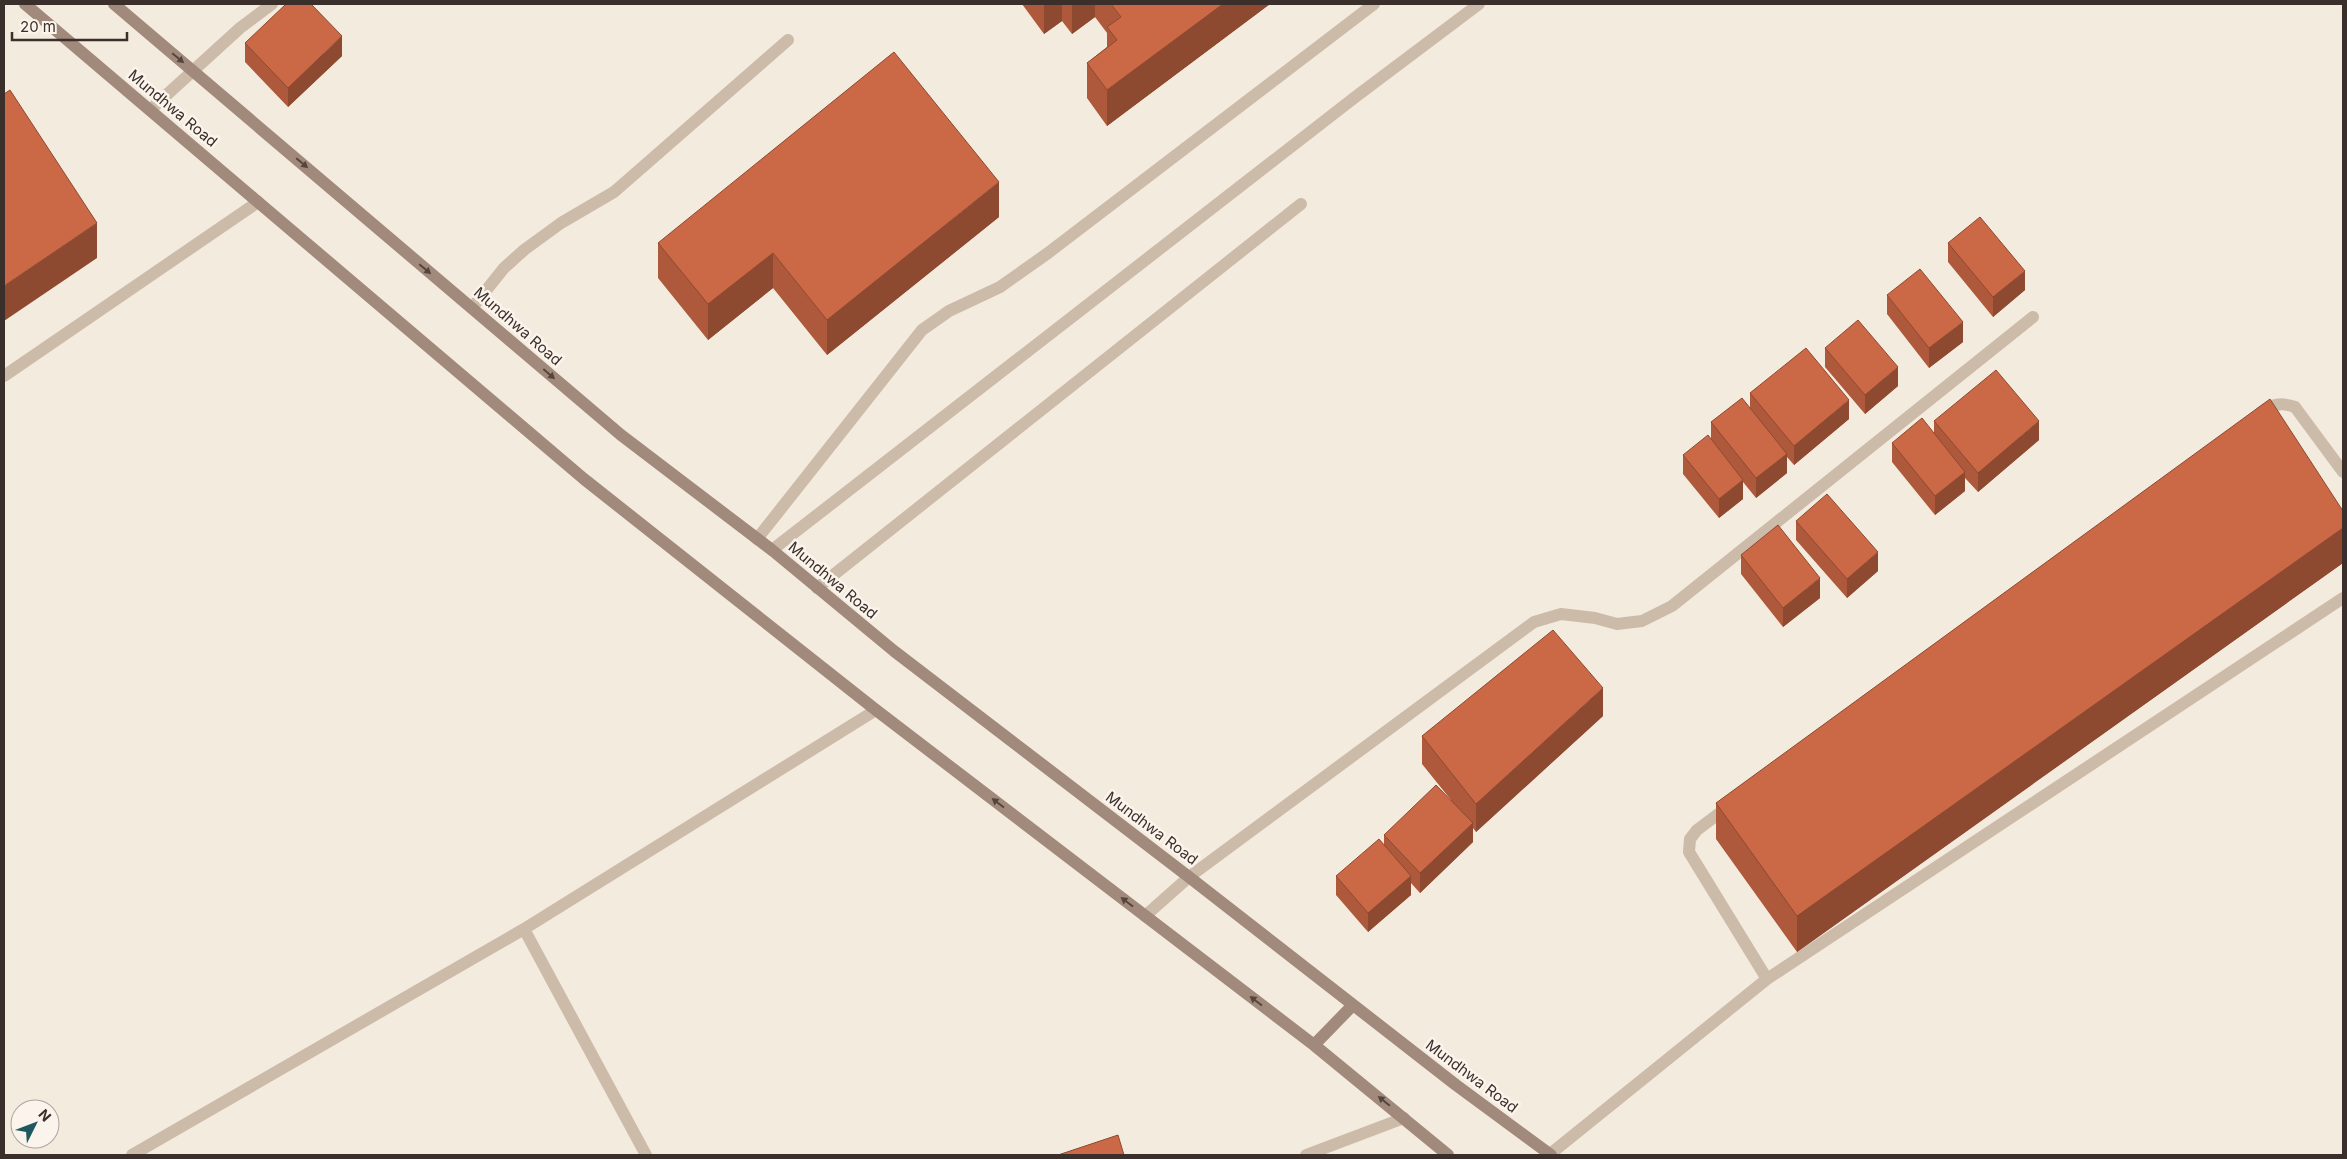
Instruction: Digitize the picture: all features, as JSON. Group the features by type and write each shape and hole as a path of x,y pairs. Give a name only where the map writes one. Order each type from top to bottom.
{"main road":[{"name":"Mundhwa Road","path":"25,4 584,479 876,710 1314,1045 1448,1155"},
{"name":"Mundhwa Road","path":"114,4 620,436 772,550 894,651 1550,1155"},
{"path":"1314,1045 1353,1005"}],"street":[{"path":"150,110 240,28 272,4"},
{"path":"756,539 922,330 950,311 1000,287 1040,259 1374,4"},
{"path":"772,550 1354,98 1479,4"},
{"path":"472,308 504,268 524,250 561,223 614,192 788,40"},
{"path":"4,376 258,202"},
{"path":"817,588 1301,204"},
{"path":"1146,916 1189,877 1534,622 1561,614 1595,618 1617,624 1642,621 1672,606 2033,317"},
{"path":"2253,418 2269,406 2283,403 2295,407 2343,472"},
{"path":"1550,1155 1767,978 2343,598"},
{"path":"140,1153 524,929 876,710"},
{"path":"1736,800 1697,830 1690,839 1689,852 1767,978"},
{"path":"524,929 646,1155"},
{"path":"1306,1155 1404,1118"}],"building":[{"path":"286,4 311,4 342,36 288,88 245,43"},
{"path":"1111,4 1223,4 1107,90 1087,63 1117,40 1107,27 1121,17"},
{"path":"894,52 999,182 827,320 773,253 708,304 658,243"},
{"path":"10,90 97,223 4,286 4,94"},
{"path":"1980,217 2025,271 1993,297 1948,243"},
{"path":"1920,269 1963,322 1929,348 1887,295"},
{"path":"1858,320 1898,367 1865,395 1825,348"},
{"path":"1806,348 1849,400 1794,446 1750,393"},
{"path":"1996,370 2039,421 1978,473 1934,421"},
{"path":"1742,398 1787,454 1756,478 1711,422"},
{"path":"2270,399 2343,511 2343,528 1797,916 1716,803"},
{"path":"1922,418 1965,472 1935,496 1892,443"},
{"path":"1708,435 1743,480 1719,499 1683,455"},
{"path":"1827,494 1878,552 1847,579 1796,521"},
{"path":"1778,525 1820,578 1783,608 1741,555"},
{"path":"1553,630 1603,688 1476,804 1422,736"},
{"path":"1436,785 1473,823 1420,873 1384,835"},
{"path":"1379,839 1411,876 1368,913 1336,876"},
{"path":"1118,1135 1124,1155 1058,1155"}]}
